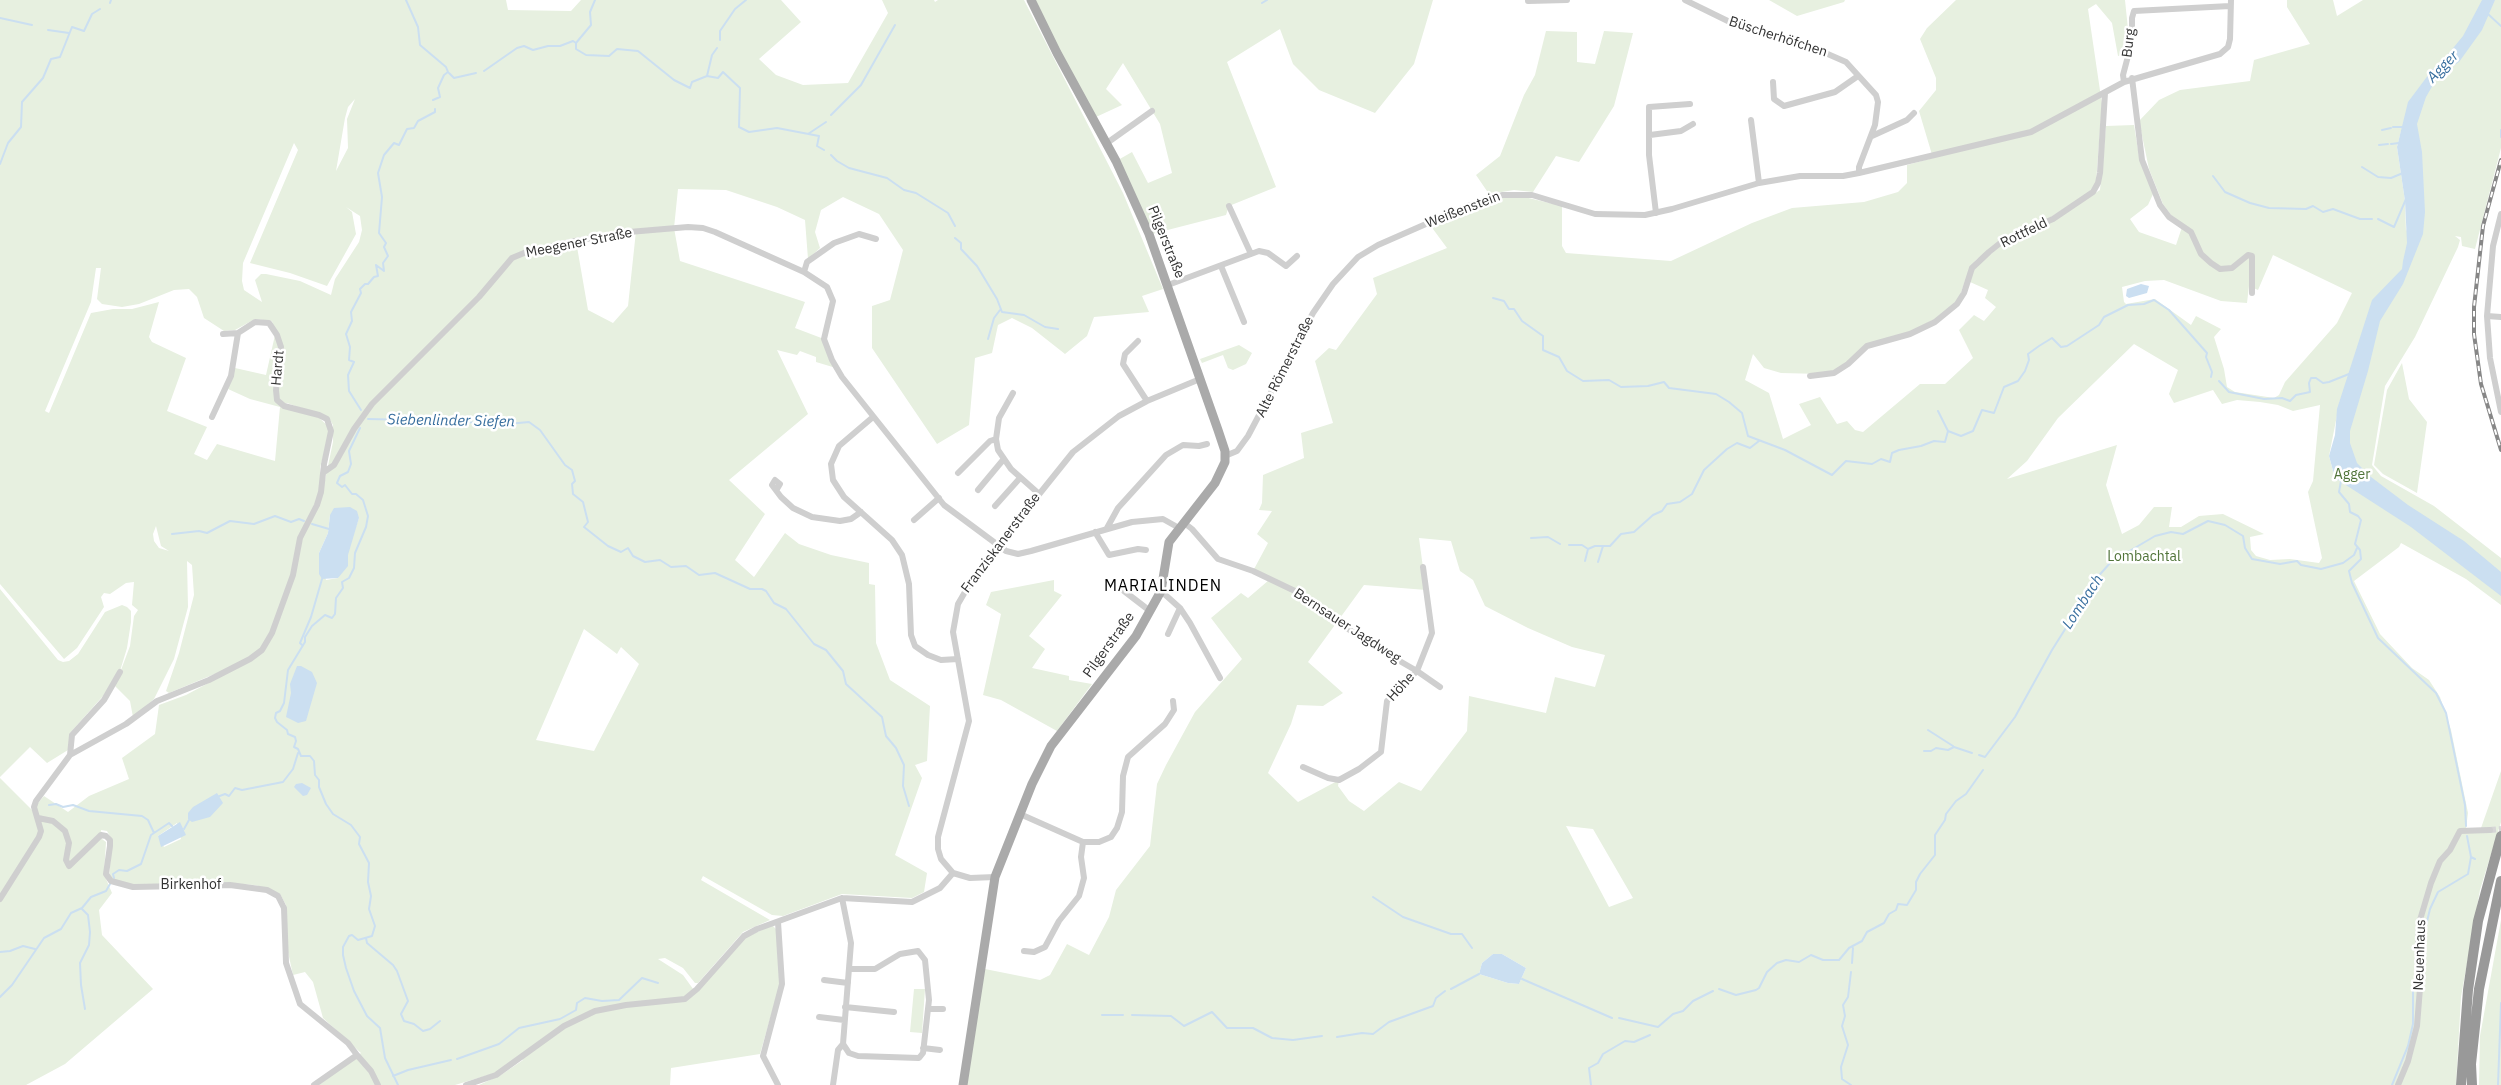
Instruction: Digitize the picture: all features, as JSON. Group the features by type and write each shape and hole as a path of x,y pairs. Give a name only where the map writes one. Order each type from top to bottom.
{"highway":[{"path":"2461,1085 2468,990 2478,921 2501,836"},
{"path":"2472,1085 2471,1064 2479,989 2501,881"}],"main road":[{"name":"Pilgerstraße","path":"963,1085 995,877 1020,814 1051,746 1136,636 1161,591 1166,571 1168,545 1181,525 1219,477 1225,456 1168,285 1136,202 1031,0"}],"street":[{"path":"1528,1 1567,0"},
{"name":"Büscherhöfchen","path":"1685,0 1740,27 1798,41 1835,55 1846,62 1876,95 1878,102 1877,117 1872,136 1859,167 1859,174"},
{"name":"Burg","path":"1933,156 2032,132 2132,78 2214,56 2225,51 2230,39 2230,3 2134,11 2132,18 2132,41 2123,75 2124,82"},
{"path":"1773,82 1774,99 1784,106 1835,92 1858,76"},
{"path":"2132,78 2142,160 2160,205 2169,217 2191,232 2201,254 2220,269 2232,268 2248,255 2252,256 2252,293"},
{"name":"Rottfeld","path":"1810,376 1834,373 1848,364 1867,346 1910,334 1935,322 1957,304 1966,288 1972,268 1989,252 2004,240 2053,219 2093,192 2098,183 2100,173 2105,94"},
{"path":"1656,213 1648,155 1650,135 1649,107 1690,104"},
{"path":"1106,143 1152,111"},
{"path":"1872,136 1908,120 1914,113"},
{"path":"1750,120 1759,183"},
{"path":"1650,135 1681,131 1693,124"},
{"name":"Weißenstein","path":"1342,274 1371,249 1473,204 1502,194 1532,195 1602,214 1633,216 1656,213 1759,183 1800,176 1859,174 1933,156"},
{"path":"1229,206 1251,254"},
{"path":"2500,408 2490,358 2487,290 2493,246 2501,214"},
{"name":"Meegener Straße","path":"324,472 334,465 354,429 372,404 479,297 505,265 524,253 628,232 688,226 715,232 824,283 832,294 832,305 824,334 827,351 842,377 939,498 955,514 1006,551 1018,554 1132,522 1163,519 1181,525"},
{"path":"804,272 807,262 834,243 859,234 876,239"},
{"path":"1168,285 1251,254 1264,251 1286,266 1297,256"},
{"path":"1221,266 1244,322"},
{"name":"Alte Römerstraße","path":"1225,456 1237,451 1248,436 1313,313 1342,274"},
{"path":"2487,316 2501,317"},
{"name":"Hardt","path":"223,334 238,333 255,322 265,322 273,328 281,347 276,390 277,400 284,406 320,415 330,425 331,439 324,464 324,472"},
{"path":"212,417 231,376 238,333"},
{"path":"1138,341 1125,354 1122,364 1147,401"},
{"name":"Franziskanerstraße","path":"952,873 941,859 938,849 938,836 969,721 953,632 958,604 967,586 1038,493 1085,440 1119,416 1147,401 1200,379"},
{"path":"1013,393 999,418 996,439 1003,460 1038,493"},
{"path":"873,417 839,446 831,464 833,480 837,489 892,540 905,562 909,584 911,635 915,646 928,655 941,660 958,659"},
{"path":"958,473 990,441 996,439"},
{"path":"1106,528 1118,508 1166,455 1183,445 1199,446 1207,444"},
{"path":"978,490 1003,460"},
{"path":"0,899 39,837 41,831 34,807 36,801 70,755 126,724 157,701 230,670 262,650 272,633 293,575 300,538 317,505 324,472"},
{"path":"995,506 1020,478"},
{"path":"777,489 781,497 793,508 820,520 845,520 861,512"},
{"path":"914,520 939,498"},
{"name":"Bernsauer Jagdweg","path":"1181,525 1192,529 1213,555 1296,592 1365,641 1417,671 1440,687"},
{"path":"1095,532 1109,555 1138,549 1146,550"},
{"name":"Höhe","path":"1303,767 1328,778 1339,780 1378,756 1383,743 1387,701 1417,671 1432,633 1423,567"},
{"path":"1124,591 1150,611"},
{"path":"1161,591 1180,608 1205,648 1220,678"},
{"path":"1168,634 1180,608"},
{"path":"70,755 72,734 104,700 120,672"},
{"path":"1020,814 1083,842 1099,842 1114,833 1122,812 1123,776 1128,757 1165,724 1174,710 1172,701"},
{"name":"Birkenhof","path":"38,818 53,821 66,831 70,843 66,860 68,866 101,835 106,836 110,840 106,874 110,881 127,886 230,885 267,890 278,896 284,908 286,963 299,1000 308,1012 336,1034 357,1055"},
{"name":"Neuenhaus","path":"2398,1085 2408,1061 2417,1026 2420,988 2418,935 2420,920 2431,883 2440,861 2456,840 2460,831 2490,830"},
{"path":"1024,951 1034,952 1045,947 1059,922 1079,896 1084,878 1081,857 1083,842"},
{"path":"466,1085 496,1075 564,1026 595,1011 626,1005 684,999 697,989 744,936 778,922 842,898 912,902 940,888 952,873 970,878 995,877"},
{"path":"842,898 851,943 843,1044 849,1053 858,1056 915,1059 921,1056 929,988 926,981 925,960 918,951 900,954 875,969 850,969"},
{"path":"778,922 782,984 763,1056 778,1085"},
{"path":"824,980 848,983"},
{"path":"845,1007 894,1012"},
{"path":"928,1009 944,1009"},
{"path":"819,1017 844,1020"},
{"path":"833,1085 838,1050 843,1044"},
{"path":"923,1048 940,1050"},
{"path":"314,1085 357,1055 371,1071 378,1085"}],"green space":[{"path":"0,0 506,0 508,10 571,11 581,0 781,0 801,22 759,59 776,75 803,85 848,83 888,13 882,0 934,0 935,2 938,0 1024,0 1123,193 1163,289 1142,296 1149,312 1094,317 1087,336 1065,354 1032,328 1012,318 998,325 992,353 975,358 969,425 937,444 872,348 872,306 890,300 903,250 879,214 843,197 821,210 815,232 820,248 808,259 805,220 777,207 726,190 678,189 674,228 680,261 805,302 795,328 824,339 836,368 816,362 816,357 800,351 797,355 777,350 808,414 729,480 765,514 735,560 754,577 785,533 799,544 831,555 869,563 869,584 875,585 876,643 890,680 930,706 927,761 915,765 922,778 895,855 927,873 924,892 912,898 842,894 783,916 772,915 703,876 701,880 770,920 743,932 698,983 695,983 683,968 665,958 658,959 683,975 696,993 745,938 772,925 777,930 780,984 760,1054 671,1068 670,1085 479,1085 501,1075 523,1060 520,1056 495,1073 455,1085 319,1085 361,1053 323,1018 313,982 305,972 293,975 288,952 286,905 280,894 254,885 216,882 131,885 109,878 112,840 107,831 101,830 102,839 106,842 104,874 112,893 99,910 102,935 153,989 65,1064 26,1085 0,1085 0,778 32,810 44,796 68,812 89,796 129,779 122,758 155,734 159,705 186,695 229,672 229,668 169,693 166,691 179,653 194,595 192,565 187,561 188,607 174,659 154,699 133,717 130,701 115,686 130,646 134,616 138,610 132,605 134,582 126,583 110,594 104,593 101,597 104,607 77,648 64,659 0,584","holes":["355,99 347,119 348,148 336,171 348,107","294,143 298,150 250,263 290,273 327,286 356,234 352,212 346,207 360,216 362,230 359,242 335,279 331,295 300,281 261,274 255,280 262,302 244,290 242,281 243,263","636,231 628,306 613,323 588,310 576,241","96,268 101,268 97,299 102,304 122,307 139,304 174,290 189,289 197,297 204,318 224,331 235,330 255,319 272,321 275,335 266,375 235,368 228,389 250,399 280,407 275,461 217,444 207,460 194,454 207,427 167,411 186,358 152,342 149,337 159,302 132,309 113,309 91,313 49,413 45,411 91,302","287,403 329,418 333,425 333,442 320,504 320,467 330,434 328,426 317,416 281,407","330,515 359,518 338,578 326,580 319,553 328,533","156,526 161,546 169,551 159,548 154,541 153,534","584,629 617,654 621,647 639,664 594,751 536,740","177,823 181,839 164,847 158,836"]},
{"path":"1035,0 1433,0 1414,64 1375,113 1319,90 1293,64 1280,29 1227,62 1276,187 1229,206 1226,215 1152,234 1118,160 1132,152 1148,183 1172,173 1160,124 1123,63 1106,89 1122,105 1096,117 1060,55"},
{"path":"1769,0 1845,0 1844,2 1797,16"},
{"name":"Lombachtal","path":"1956,0 2125,0 2129,39 2126,55 2118,56 2112,23 2096,4 2088,9 2102,104 2096,183 2089,192 2051,217 2003,239 1976,260 1970,267 1959,298 1943,315 1909,332 1866,345 1848,362 1834,371 1821,374 1781,373 1764,368 1753,354 1745,380 1769,393 1783,439 1811,425 1799,404 1820,397 1837,424 1847,421 1855,430 1863,432 1920,384 1945,384 1973,358 1959,330 1974,315 1984,321 1996,307 1985,298 1988,290 1970,282 1973,269 2005,242 2053,220 2100,190 2106,126 2134,125 2139,156 2153,194 2148,205 2130,219 2139,232 2176,245 2183,224 2171,215 2163,204 2149,169 2139,121 2159,100 2180,90 2250,81 2254,60 2310,44 2287,7 2287,0 2333,0 2337,16 2363,0 2501,0 2501,148 2475,249 2462,246 2461,237 2455,236 2460,240 2458,247 2415,337 2385,386 2372,465 2381,476 2434,506 2501,558 2501,605 2466,579 2401,543 2399,547 2354,581 2380,634 2412,668 2429,680 2440,697 2451,730 2468,813 2466,828 2459,829 2449,849 2439,860 2422,904 2426,904 2441,862 2461,833 2489,831 2490,829 2481,828 2501,771 2501,822 2480,890 2461,997 2456,1085 963,1085 980,968 1040,980 1050,975 1067,944 1089,955 1109,917 1116,890 1150,846 1157,784 1166,765 1195,712 1242,659 1211,618 1241,593 1248,598 1269,580 1253,571 1268,543 1257,534 1272,511 1259,510 1262,503 1263,475 1304,458 1301,433 1333,423 1315,361 1329,348 1336,350 1377,294 1373,278 1447,248 1430,225 1492,199 1516,195 1562,206 1562,246 1566,253 1671,261 1752,223 1792,208 1864,202 1898,192 1907,183 1907,165 1933,158 1919,111 1936,90 1936,78 1920,39 1927,28","holes":["2401,131 2400,151 2405,157 2411,212 2406,232 2405,201 2397,147","2273,255 2352,293 2337,323 2285,382 2279,395 2274,398 2235,392 2227,387 2224,369 2214,337 2221,329 2196,316 2191,325 2155,299 2126,304 2122,287 2145,281 2164,280 2221,301 2247,303 2249,286 2258,290","2134,344 2178,370 2169,394 2174,403 2213,390 2222,404 2237,400 2260,402 2278,405 2293,411 2320,405 2313,481 2308,492 2322,558 2319,563 2290,559 2270,560 2256,556 2251,550 2250,537 2264,534 2223,514 2199,516 2181,527 2169,527 2172,507 2154,507 2139,525 2122,534 2106,485 2117,445 2007,479 2027,461 2058,418","2340,400 2335,452 2335,478 2329,456","1419,538 1451,541 1460,571 1473,580 1485,606 1528,628 1572,647 1605,655 1595,687 1555,677 1546,713 1469,696 1467,731 1421,791 1399,782 1364,811 1349,801 1338,786 1339,780 1298,802 1268,773 1291,724 1297,705 1323,706 1343,693 1308,662 1364,585 1426,590","1566,826 1593,829 1633,898 1609,907","1493,954 1502,954 1526,968 1519,984 1508,983 1479,974 1482,963"]},
{"path":"1546,31 1577,32 1577,62 1595,64 1604,31 1633,33 1614,106 1579,162 1556,156 1533,192 1514,190 1489,194 1476,175 1500,156 1524,95 1535,75"},
{"path":"1239,345 1252,353 1246,364 1233,370 1228,368 1223,355 1202,363 1200,359"},
{"path":"2402,363 2409,399 2427,422 2417,493 2383,474 2374,465 2387,390"},
{"path":"1054,580 1054,591 1062,595 1029,636 1045,649 1032,668 1069,676 1069,680 1092,684 1057,731 1001,700 983,695 1001,614 986,605 991,592"},
{"path":"0,589 58,660 63,662 69,661 78,654 105,612 122,605 131,611 131,622 127,648 120,671 103,696 70,733 68,750 47,763 30,747 0,777"},
{"path":"2501,920 2501,1085 2479,1085 2480,1036"},
{"path":"914,989 925,989 922,1033 910,1032"}],"water":[{"name":"Agger","path":"2482,0 2495,0 2482,30 2459,62 2438,76 2426,97 2417,124 2422,152 2425,212 2423,234 2403,284 2380,321 2368,371 2350,431 2350,443 2357,463 2371,477 2408,505 2464,541 2501,572 2501,596 2411,527 2335,478 2329,456 2335,435 2337,409 2372,300 2402,269 2407,243 2405,201 2397,147 2408,102 2432,70 2445,58 2463,36"},
{"path":"2141,284 2149,286 2147,293 2129,298 2126,296 2127,289"},
{"path":"350,507 357,511 359,518 348,555 348,566 338,578 322,579 319,574 319,553 328,533 330,515 334,508"},
{"path":"297,666 312,672 317,683 306,721 298,723 286,717 291,693 290,684"},
{"path":"302,783 311,788 307,795 303,796 294,787 296,784"},
{"path":"217,793 223,803 210,817 192,822 188,819 188,813 193,807"},
{"path":"180,822 186,835 161,847 158,836"},
{"path":"1493,954 1502,954 1526,968 1519,984 1508,983 1479,974 1482,963"}],"waterway":[{"path":"406,0 418,27 420,45 446,67 448,72 444,75 438,88 440,97 433,100"},
{"path":"576,43 591,25 590,12 595,0"},
{"path":"720,40 720,31 735,9 746,0"},
{"path":"1262,3 1267,0"},
{"path":"0,164 8,143 21,127 22,102 43,78 51,59 60,57 72,27 84,31 92,14 100,9"},
{"path":"2488,14 2501,26"},
{"path":"0,18 32,25"},
{"path":"831,115 861,85 895,25"},
{"path":"48,30 69,33"},
{"path":"484,71 517,48 524,46 533,50 548,46 560,46 573,41 576,43 576,49 586,55 609,56 617,49 638,51 674,80 690,88 692,82 707,76 718,78 723,72 740,88 739,127 749,132 777,128 819,136 817,146 824,150"},
{"path":"707,76 712,55 717,48"},
{"path":"449,73 454,78 476,73"},
{"path":"361,410 349,391 348,375 354,362 349,360 350,347 346,334 352,321 351,312 361,293 360,289 374,277 378,276 376,265 384,271 383,263 388,256 384,247 386,243 379,233 382,197 378,173 384,155 394,143 399,145 407,129 414,128 418,121 435,112 435,109"},
{"path":"808,134 826,122"},
{"path":"2393,127 2403,127"},
{"path":"2382,130 2391,128"},
{"path":"2501,130 2501,137"},
{"path":"2391,144 2399,143"},
{"path":"2379,145 2388,144"},
{"path":"831,155 849,168 887,178 904,190 916,193 948,213 955,226"},
{"path":"2362,167 2378,177 2391,178 2403,173"},
{"path":"2213,176 2225,192 2250,203 2269,208 2306,209 2313,206 2323,212 2333,209 2360,219 2372,219"},
{"path":"2378,219 2394,227 2406,199"},
{"path":"955,238 961,243 961,249 977,266 997,299 1002,312 1024,315 1045,327 1058,329"},
{"path":"1493,298 1504,301 1509,309 1514,309 1522,321 1543,336 1543,350 1559,357 1567,371 1583,381 1609,380 1621,387 1648,386 1664,382 1669,388 1716,394 1742,413 1748,436 1785,450 1832,475 1846,461 1872,464 1881,459 1890,462 1892,453 1899,450 1921,446 1934,441 1945,442 1948,431 1961,436 1973,431 1982,410 1994,413 2004,387 2018,381 2025,371 2029,360 2028,354 2052,338 2061,347 2067,346 2099,325 2104,317 2128,305 2144,304 2154,300 2169,310 2207,353 2206,357 2212,372 2211,377"},
{"path":"988,339 994,318 1000,310"},
{"path":"2219,381 2229,392 2264,399 2282,398 2290,401 2296,395 2310,392 2309,383 2311,378 2316,378 2323,383 2349,374"},
{"path":"1938,411 1948,431"},
{"name":"Siebenlinder Siefen","path":"368,419 458,421 497,425 529,422 540,430 565,465 572,470 575,481 572,484 573,494 583,502 588,522 584,527 608,546 621,552 628,548 633,556 645,562 660,560 671,567 686,566 699,575 715,573 750,589 766,591 774,603 786,609 814,644 826,650 843,671 846,684 882,717 886,736 896,748 904,765 903,786 909,806"},
{"path":"360,428 349,451 351,464 348,472 340,476 337,483 342,487 345,485 352,494 356,494 363,500 368,516 366,527 355,553 354,568 349,578 342,582 343,588 336,598 335,614 332,618 325,615 312,626 305,637 305,642 288,670 284,703 280,711 276,713 275,718 287,730 288,734 295,737 294,747 298,749 301,756 310,756 314,761 315,775 319,780 319,787 326,804 333,814 351,825 360,837 359,844 369,863 368,882 371,896 369,909 375,926 372,936 358,940 352,935 349,936 343,947 343,955 354,991 367,1016 380,1028 385,1058 398,1085"},
{"path":"1569,545 1582,545 1588,549 1595,546 1610,546 1621,534 1634,532 1653,515 1662,511 1667,504 1680,502 1692,494 1704,470 1727,449 1737,443 1750,448 1759,441"},
{"path":"2341,481 2339,492 2349,504 2350,512 2361,520 2355,544 2360,550 2361,559 2349,571 2352,583 2378,638 2436,693 2446,713 2465,805 2466,826"},
{"path":"172,534 199,531 207,533 230,521 254,524 275,516 291,522 299,519 304,521"},
{"name":"Lombach","path":"1979,755 1985,757 2015,717 2052,650 2081,604 2094,590 2094,581 2111,562 2155,536 2171,532 2183,534 2208,521 2225,525 2243,536 2245,548 2252,559 2280,564 2297,561 2301,565 2321,569 2343,563 2354,555 2357,548"},
{"path":"312,524 329,529"},
{"path":"1531,538 1548,537 1560,544"},
{"path":"1598,562 1603,546"},
{"path":"1585,561 1588,549"},
{"path":"302,645 300,643 311,617 322,579"},
{"path":"1928,730 1953,746"},
{"path":"1924,751 1931,751 1936,748 1948,750 1954,747 1972,753"},
{"path":"217,797 225,794 229,796 235,788 242,790 283,782 293,769 298,753"},
{"name":"Lombach","path":"1719,989 1736,995 1756,990 1759,988 1767,972 1777,963 1786,960 1799,962 1811,955 1823,960 1839,960 1849,948 1862,941 1867,932 1884,923 1889,914 1896,910 1898,904 1907,905 1916,890 1916,882 1920,874 1935,855 1935,835 1945,820 1946,814 1956,801 1966,794 1983,770"},
{"path":"198,806 213,797"},
{"path":"49,805 56,804 63,807 73,805 89,811 142,816 148,820 154,833"},
{"path":"184,829 189,820"},
{"path":"114,878 113,874 119,870 127,871 141,864 151,835 169,823 172,826"},
{"path":"2467,836 2471,857 2475,859"},
{"path":"2422,974 2424,969 2424,934 2430,909 2438,892 2468,874 2471,857"},
{"path":"0,997 12,985 44,938 61,929 71,913 82,908 91,897 106,891 110,884"},
{"path":"1373,897 1403,917 1451,934 1462,934 1472,948"},
{"path":"82,909 88,915 90,932 89,945 80,963 85,1009"},
{"path":"366,938 367,943 393,965 397,971 408,1001 401,1014 404,1021 414,1024 423,1031 430,1029 440,1021"},
{"path":"0,952 10,951 23,946 35,949"},
{"path":"1852,963 1853,948"},
{"path":"1851,972 1848,997 1843,1005 1845,1016 1842,1026 1848,1045 1841,1067 1842,1079 1851,1085"},
{"path":"1451,989 1479,974"},
{"path":"457,1059 499,1044 519,1028 560,1019 576,1010 577,1003 585,998 602,1001 619,1000 642,978 658,983"},
{"path":"1522,979 1612,1018"},
{"path":"2392,1085 2408,1046 2413,1024 2413,981"},
{"path":"1337,1037 1362,1033 1373,1034 1389,1022 1433,1006 1436,998 1445,991"},
{"name":"Lombach","path":"1619,1018 1658,1027 1673,1014 1683,1011 1693,1001 1713,991"},
{"path":"2498,1085 2501,1003"},
{"path":"1132,1015 1171,1016 1184,1026 1212,1012 1227,1028 1253,1028 1272,1038 1293,1040 1322,1036"},
{"path":"1102,1015 1123,1015"},
{"name":"Lombach","path":"1591,1085 1589,1068 1598,1063 1603,1054 1625,1041 1634,1042 1650,1035"},
{"path":"393,1076 408,1070 451,1060"}],"tunnel":[{"path":"2490,830 2501,829"}],"railway":[{"path":"2501,160 2483,226 2474,307 2474,334 2481,384 2501,450"}],"district":[{"name":"MARIALINDEN","path":"1163,586"}]}
